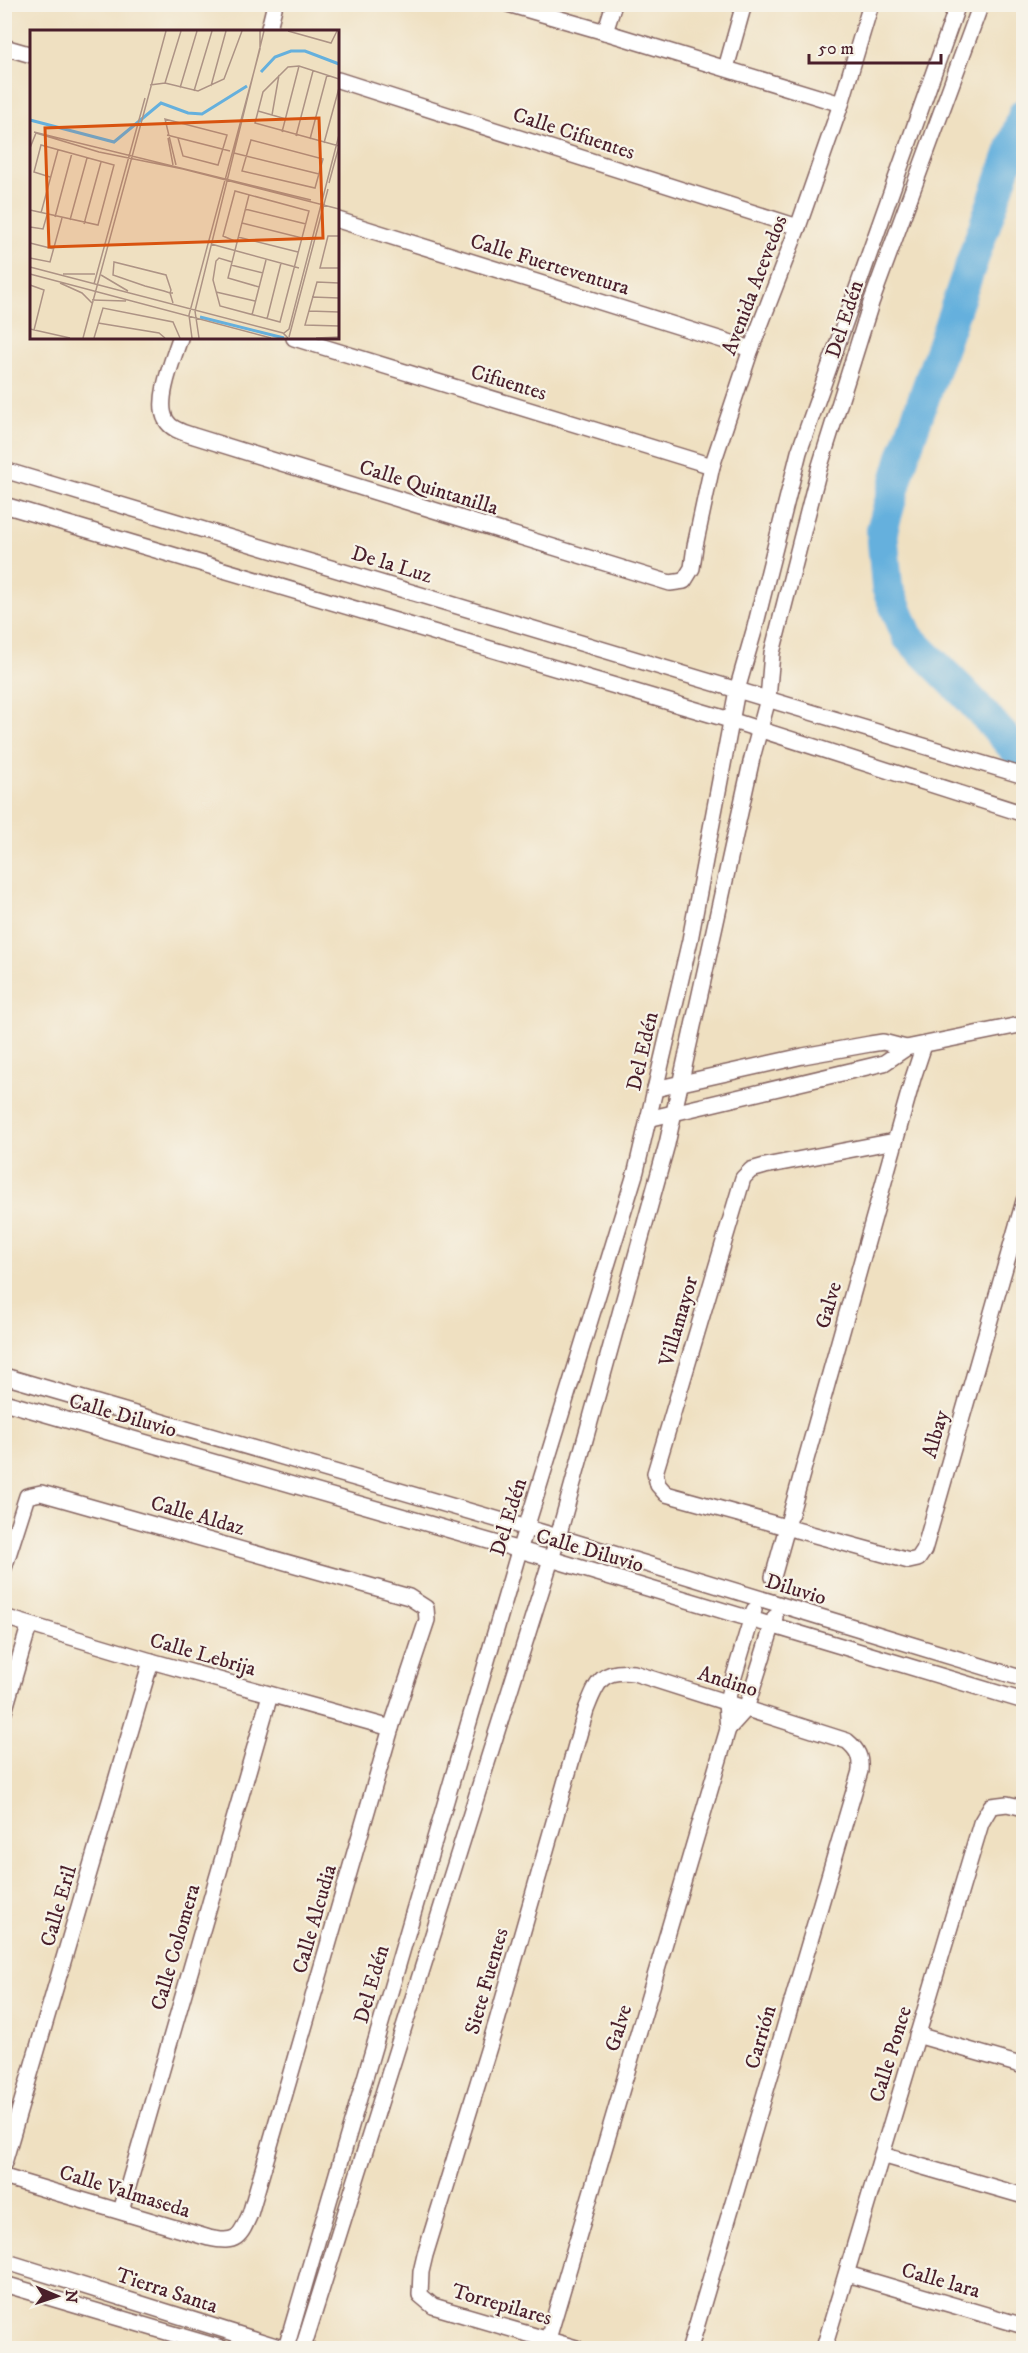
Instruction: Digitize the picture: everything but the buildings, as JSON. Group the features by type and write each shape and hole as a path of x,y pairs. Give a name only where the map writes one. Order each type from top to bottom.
{"street":[{"path":"269,30 276,4"},
{"path":"508,4 726,68 841,105"},
{"path":"605,32 614,4"},
{"path":"726,68 744,4"},
{"name":"Avenida Acevedos","path":"684,581 692,568 694,546 712,466 751,349 798,227 841,105 871,4"},
{"name":"Del Edén","path":"284,2349 519,1551 632,1182 690,940 730,720 799,452 958,4"},
{"name":"Del Edén","path":"303,2349 558,1537 667,1144 759,729 768,699 772,654 819,469 871,303 981,4"},
{"path":"4,47 30,54"},
{"name":"Calle Cifuentes","path":"339,80 798,227"},
{"name":"Calle Fuerteventura","path":"339,220 751,349"},
{"name":"Calle Quintanilla","path":"180,339 166,384 163,406 165,420 172,427 194,436 670,583 684,581"},
{"name":"Cifuentes","path":"297,339 712,466"},
{"name":"De la Luz","path":"4,470 1023,776"},
{"path":"4,505 730,720 1023,814"},
{"path":"655,1089 870,1044 883,1042 906,1048 1023,1024"},
{"name":"Galve","path":"773,1577 793,1529 895,1141 924,1045"},
{"path":"648,1119 884,1063 906,1048"},
{"name":"Villamayor","path":"793,1529 666,1494 658,1485 655,1473 743,1178 751,1170 765,1166 895,1141"},
{"name":"Albay","path":"793,1529 909,1561 918,1559 924,1550 1023,1201"},
{"name":"Diluvio","path":"4,1376 527,1530 558,1537 1023,1679"},
{"name":"Calle Diluvio","path":"4,1402 551,1559 1023,1701"},
{"name":"Calle Aldaz","path":"4,1568 27,1496 41,1493 410,1597 426,1608"},
{"path":"728,1729 726,1703 757,1599"},
{"path":"728,1729 746,1709 779,1606"},
{"name":"Calle Alcudia","path":"234,2240 241,2234 250,2214 391,1728 424,1635 427,1620 426,1608"},
{"name":"Calle Lebrija","path":"4,1617 391,1728"},
{"path":"4,1712 29,1626"},
{"name":"Calle Eril","path":"4,2163 151,1661"},
{"name":"Andino","path":"598,1681 614,1672 634,1673 847,1741"},
{"name":"Siete Fuentes","path":"420,2295 421,2272 425,2255 497,2021 586,1710 598,1681"},
{"name":"Calle Colomera","path":"121,2211 270,1695"},
{"name":"Galve","path":"548,2339 728,1729"},
{"name":"Carrión","path":"690,2349 860,1771 856,1748 847,1741"},
{"name":"Calle Ponce","path":"824,2349 981,1823 991,1806 1007,1804 1023,1808"},
{"path":"917,2035 1023,2066"},
{"path":"882,2155 1023,2196"},
{"name":"Calle Valmaseda","path":"4,2177 209,2238 220,2241 234,2240"},
{"name":"Tierra Santa","path":"4,2261 284,2349"},
{"name":"Calle lara","path":"847,2274 1023,2326"},
{"name":"Tierra Santa","path":"4,2284 220,2349"},
{"name":"Torrepilares","path":"420,2295 433,2306 576,2349"}],"waterway":[{"path":"1024,114 903,457 882,530 887,587 908,637 968,697 1024,759"}]}
